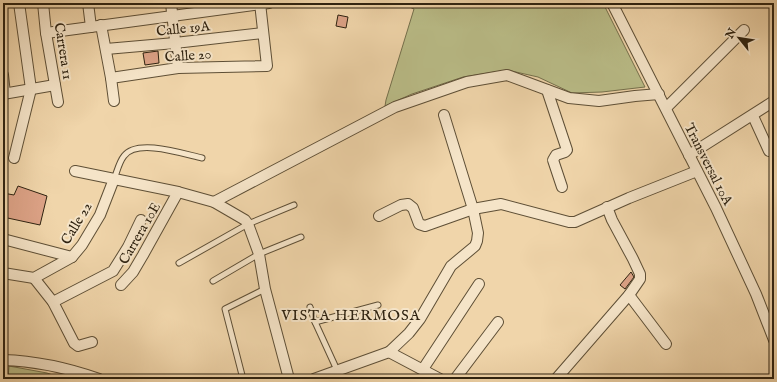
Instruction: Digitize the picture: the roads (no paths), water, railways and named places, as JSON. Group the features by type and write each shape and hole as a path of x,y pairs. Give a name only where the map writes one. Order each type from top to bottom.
{"street":[{"path":"14,158 31,89 19,3"},
{"name":"Carrera 11","path":"43,3 46,33 58,102"},
{"path":"88,3 106,49 114,101"},
{"path":"171,3 178,68"},
{"name":"Transversal 10A","path":"612,3 659,94 744,267 774,340"},
{"path":"46,33 173,15 199,7 263,4 263,33"},
{"path":"666,108 744,30"},
{"name":"Calle 19A","path":"106,49 263,33"},
{"name":"Calle 20","path":"111,78 178,68 267,66 263,33"},
{"path":"3,75 4,94 55,85"},
{"path":"214,202 394,107 467,82 507,75 569,98 599,101 659,94"},
{"path":"547,90 567,150 555,156 553,160 562,187"},
{"path":"689,154 774,102"},
{"path":"314,379 334,374 389,352 409,333 420,319 451,266 475,246 478,233 473,210 444,115"},
{"path":"753,116 769,151"},
{"path":"75,171 178,192 214,202 245,220 248,224 259,254 265,289 289,379"},
{"path":"380,216 401,205 408,204 413,208 419,224 425,226 473,210 501,204 569,222 583,219 697,171"},
{"name":"Calle 22","path":"34,278 72,257 82,245 100,215 114,179"},
{"name":"Carrera 10E","path":"121,285 133,272 143,256 178,192"},
{"path":"556,379 629,295 640,279 640,274 607,208"},
{"path":"53,302 113,271 128,247 141,220"},
{"path":"3,239 72,257"},
{"path":"3,273 34,278 53,302 74,343 78,346 92,342"},
{"path":"423,369 479,284"},
{"path":"629,295 666,344"},
{"path":"455,379 498,322"},
{"path":"389,352 440,379"},
{"path":"3,360 46,364 99,379"}],"lane":[{"path":"114,179 124,155 137,148 148,146 202,158"},
{"path":"179,263 248,224 294,205"},
{"path":"213,281 259,254 301,237"},
{"path":"243,379 225,309 265,289"},
{"path":"315,322 378,305"},
{"path":"310,307 334,374"}],"district":[{"name":"VISTA HERMOSA","path":"351,315"}]}
